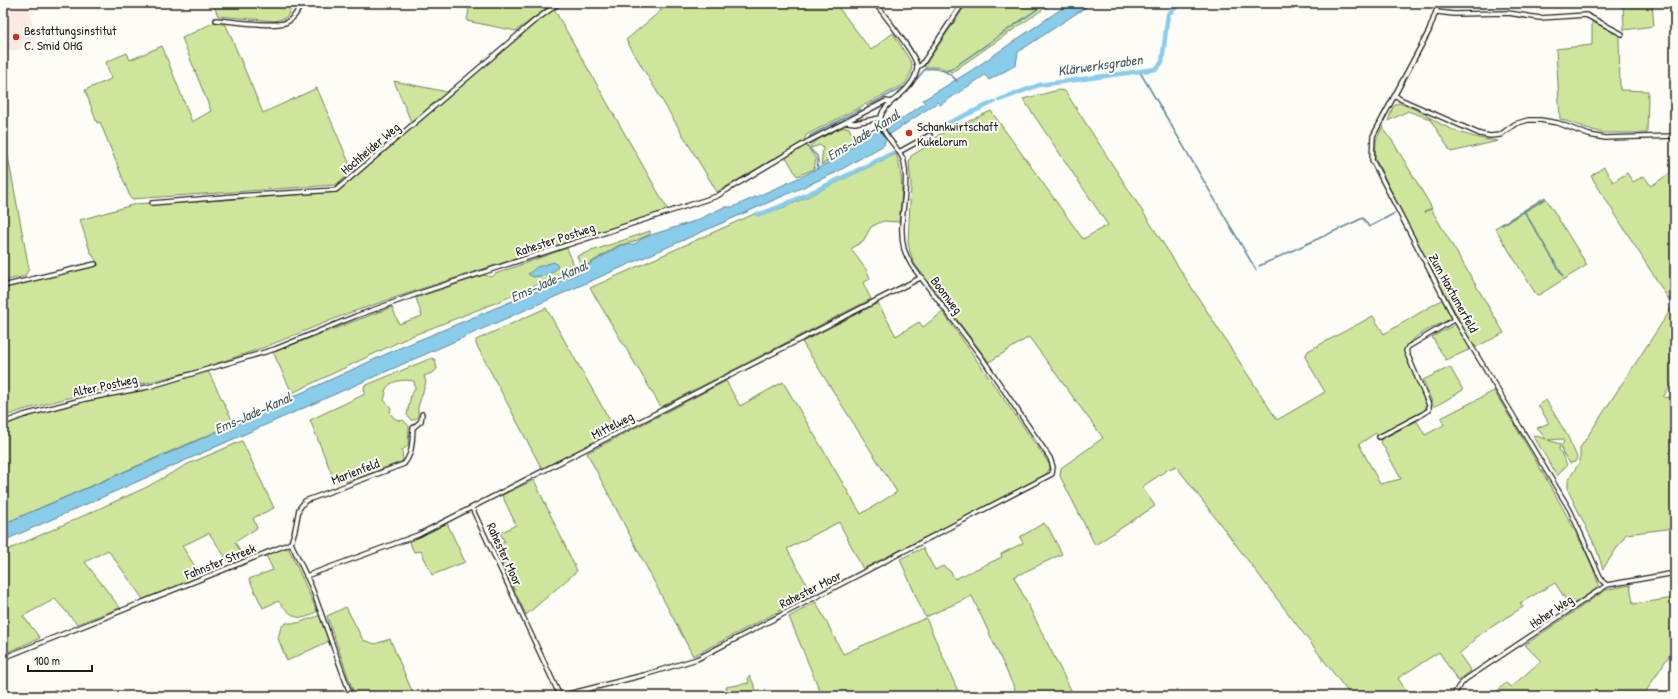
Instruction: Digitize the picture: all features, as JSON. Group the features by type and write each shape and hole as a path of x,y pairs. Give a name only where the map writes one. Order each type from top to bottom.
{"street":[{"path":"216,20 266,24 286,23 296,15 302,3"},
{"name":"Hochheider Weg","path":"152,203 336,190 533,22 559,3"},
{"path":"846,122 855,123 880,118 882,112 891,102 906,90 913,80 917,68 916,63 908,49 875,3"},
{"path":"917,68 922,64 963,3"},
{"name":"Zum Haxtumerfeld","path":"1439,3 1437,12 1395,96 1373,136 1371,149 1372,160 1455,319 1570,510 1602,581 1607,585"},
{"path":"1437,12 1454,14 1508,13 1540,18 1586,15 1622,34"},
{"path":"1395,96 1480,134 1490,136 1500,135 1515,124 1528,120 1540,120 1558,124 1589,135 1605,138 1675,136"},
{"name":"Rahester Postweg","path":"212,368 275,350 356,316 423,292 717,196 807,142 886,101 891,102"},
{"name":"Boomweg","path":"880,118 883,128 900,152 903,159 906,173 902,237 905,251 912,266 922,277 982,358 1050,458 1053,467"},
{"path":"900,152 930,135"},
{"path":"3,286 95,264"},
{"name":"Mittelweg","path":"306,576 418,535 922,277"},
{"path":"1379,437 1429,410 1429,405 1406,351 1408,347 1455,319"},
{"name":"Alter Postweg","path":"3,423 24,415 84,399 148,386 212,368"},
{"name":"Marienfeld","path":"291,543 296,530 299,509 305,501 404,464 409,457 411,450 413,428 421,421 422,414"},
{"name":"Rahester Moor","path":"472,508 560,696 644,675 697,659 1046,478 1052,474 1053,467"},
{"path":"291,543 321,612 351,696"},
{"name":"Fahnster Streek","path":"3,658 291,543"},
{"name":"Hoher Weg","path":"1453,696 1458,686 1466,679 1607,585 1675,573"}],"shaded area":[{"name":"Bestattungsinstitut C. Smid OHG","path":"3,3 28,3 37,45 3,53"}],"green space":[{"path":"213,3 294,3 287,17 275,21 218,16"},
{"path":"470,3 550,3 551,5 516,31 467,21"},
{"path":"670,3 835,3 871,50 893,33 912,64 911,73 905,84 806,135 804,141 717,192 626,40"},
{"path":"967,3 1052,3 952,72 939,67 924,67"},
{"path":"1623,3 1652,3 1654,26 1624,30"},
{"path":"554,9 668,210 349,313 265,347 197,370 146,383 90,392 23,410 3,417 3,288 99,265 90,251 80,220 136,204 150,203 152,205 337,192 535,23"},
{"path":"1592,21 1619,35 1620,90 1648,91 1647,133 1602,133 1560,119 1556,49 1592,45"},
{"path":"215,22 226,25 263,113 317,88 353,172 335,185 131,199 100,122 97,123 85,90 111,79 106,62 127,53 130,60 162,46 192,122 211,111 182,38"},
{"path":"394,81 447,92 412,124"},
{"path":"1059,90 1065,91 1277,420 1325,392 1305,357 1308,351 1373,316 1384,334 1443,299 1453,318 1419,335 1404,350 1426,403 1424,411 1378,436 1376,433 1359,444 1380,484 1401,479 1380,440 1417,421 1425,435 1444,425 1441,418 1494,391 1554,492 1586,552 1595,575 1598,588 1570,606 1555,583 1520,603 1523,607 1474,638 1475,640 1459,654 1471,671 1458,681 1439,652 1398,678 1409,696 1351,696 1176,466 1167,470 1142,487 1155,506 1095,545 1060,476 1061,468 1103,438 1029,337 989,362 914,263 908,241 911,184 909,162 911,156 932,143 938,135 991,111 1083,239 1108,225 1023,99"},
{"path":"1398,103 1414,109 1460,133 1498,141 1451,152 1430,119 1408,111 1388,121 1393,107"},
{"path":"1383,126 1386,134 1392,140 1432,208 1424,212 1431,209 1504,333 1476,347 1471,342 1407,223 1375,158 1376,140"},
{"path":"845,127 849,128 857,142 821,165 823,148 820,145 811,148 810,146 835,130"},
{"path":"3,130 29,269 25,276 3,281"},
{"path":"806,145 816,159 814,169 797,176 786,157"},
{"path":"896,154 899,162 901,179 899,222 883,221 871,227 863,241 851,249 867,271 870,279 863,283 871,299 661,407 590,288 754,214 758,216 788,206"},
{"path":"1674,163 1675,380 1663,397 1675,398 1675,528 1626,534 1603,569 1596,548 1568,490 1568,480 1580,462 1580,448 1673,306 1591,176 1604,167 1613,182 1627,173 1633,182 1644,176 1651,186 1670,173 1671,164"},
{"path":"1545,197 1587,265 1537,296 1495,228"},
{"path":"650,231 650,234 633,242 619,245 582,268 577,256"},
{"path":"567,248 575,268 500,301 409,337 292,393 273,352 392,307 399,324 422,316 416,298 484,275 492,277 495,274"},
{"path":"878,303 896,336 919,322 923,327 943,312 1050,465 1050,468 1044,477 863,569 839,522 787,549 812,594 693,656 587,453 726,381 740,406 783,382 861,514 897,492 802,342"},
{"path":"546,308 616,431 542,469 476,344 476,340"},
{"path":"1456,324 1471,349 1446,360 1432,337"},
{"path":"432,358 435,360 437,369 434,372 424,376 426,382 418,407 418,417 414,420 411,420 407,415 411,395 415,389 414,381 401,380 393,382 385,391 386,393 384,400 391,408 390,413 394,418 400,421 403,420 409,426 408,446 402,450 403,461 347,482 344,478 335,482 310,420 365,394 364,386"},
{"path":"1450,367 1463,390 1434,407 1423,380"},
{"path":"208,371 234,424 3,524 3,426 57,408 149,388"},
{"path":"1546,400 1567,435 1577,457 1575,462 1570,463 1563,454 1561,446 1564,442 1562,439 1548,440 1560,444 1559,449 1567,465 1557,476 1533,435 1546,439 1537,428 1549,423 1538,405"},
{"path":"242,441 274,508 253,518 257,528 235,542 244,559 230,564 209,533 182,546 201,576 143,599 108,550 85,562 120,608 77,624 55,599 23,616 40,638 3,654 3,552 145,488 188,464"},
{"path":"534,480 577,571 526,615 494,547 505,542 500,533 516,525 502,495"},
{"path":"447,523 465,562 432,575 421,551 414,552 409,541"},
{"path":"1044,523 1048,527 1062,554 1014,577 1074,696 1018,696 972,596 926,617 900,559 923,548 935,570 943,566 950,571 955,579 1002,557 1001,554 1023,543 1020,537"},
{"path":"285,548 289,549 317,611 311,615 300,618 291,614 278,601 263,608 249,579 273,570 266,555"},
{"path":"1630,585 1633,604 1675,598 1675,646 1643,696 1492,696 1506,683 1511,687 1541,661 1525,645 1606,590"},
{"path":"816,602 843,654 926,618 960,696 822,696 789,617"},
{"path":"346,607 363,640 375,644 390,639 414,696 355,696 327,616"},
{"path":"321,615 329,641 287,661 278,638 281,627 286,623 298,623"},
{"path":"750,676 759,696 730,696 726,687 749,683 748,677"}],"water":[{"path":"1070,3 1092,3 1018,52 1016,65 989,80 985,75 940,105 938,102 886,137 884,145 835,173 3,541 3,524 185,446 395,350 584,271 585,267 621,245 635,244 641,239 695,221 724,207 733,207 788,183 824,165 858,143 873,130 884,131 925,103 923,100 972,70"},
{"path":"554,262 558,266 550,273 533,277 528,274 537,267"}],"waterway":[{"path":"946,71 953,68 1046,3"},
{"name":"Klärwerksgraben","path":"999,100 1039,85 1156,69 1162,62 1168,14 1181,3"},
{"path":"917,79 925,69 939,69 947,72 957,81"},
{"path":"1140,72 1256,270"},
{"path":"867,106 904,87"},
{"name":"Klärwerksgraben","path":"931,131 994,102"},
{"path":"809,138 811,135 861,109"},
{"path":"807,146 817,156 817,169"},
{"name":"Klärwerksgraben","path":"757,214 781,206 897,151"},
{"path":"1502,225 1545,199"},
{"path":"1524,211 1563,276"},
{"path":"1259,266 1363,218 1369,227 1395,213"}],"place":[{"name":"Bestattungsinstitut C. Smid OHG","path":"16,37"},
{"name":"Schankwirtschaft Kukelorum","path":"909,133"}],"water label":[{"name":"Ems-Jade-Kanal","path":"863,135"},
{"name":"Ems-Jade-Kanal","path":"549,281"},
{"name":"Ems-Jade-Kanal","path":"253,413"}]}
